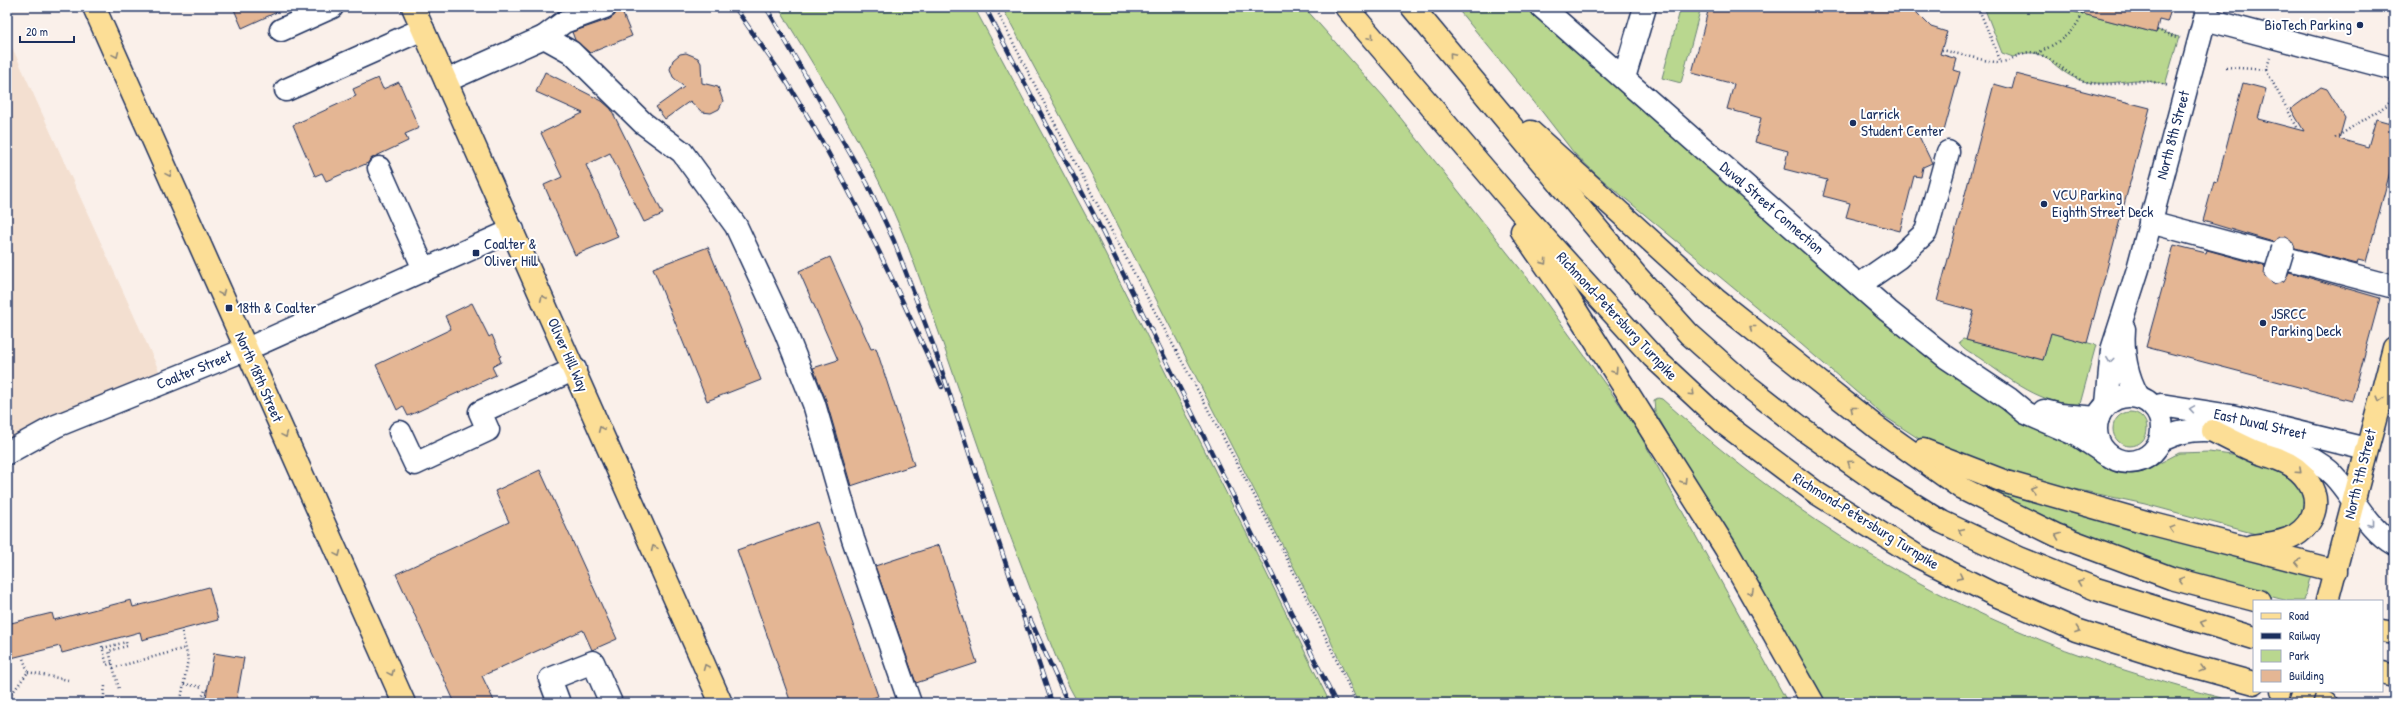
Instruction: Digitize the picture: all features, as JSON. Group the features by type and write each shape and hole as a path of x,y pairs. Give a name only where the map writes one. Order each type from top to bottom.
{"main road":[{"name":"North 18th Street","path":"94,7 404,703"},
{"name":"Oliver Hill Way","path":"414,7 575,369 721,703"},
{"name":"Richmond-Petersburg Turnpike","path":"1346,7 1447,128 1653,357 1726,425 1818,494 1917,556 1993,594 2076,630 2181,663 2253,683"},
{"path":"1412,7 1635,274 1689,334 1744,383 1804,430 1882,485 1942,522 2019,558 2096,588 2253,638"},
{"path":"1477,85 1715,299 1876,427 1963,489 2056,536 2172,578 2255,600"},
{"path":"1447,128 1565,293 1650,425 1726,549 1813,703"},
{"name":"North 7th Street","path":"2328,600 2366,449 2394,348"},
{"path":"1876,427 1944,460 1976,472 2241,547 2334,576"},
{"path":"2213,431 2255,452 2292,465 2306,478 2314,495 2312,515 2301,533 2290,540 2241,547"},
{"path":"2383,631 2394,633"},
{"path":"2383,673 2394,676"},
{"path":"2286,692 2326,703"},
{"path":"2300,703 2304,692"}],"street":[{"path":"281,30 332,7"},
{"path":"446,81 544,37 564,22 605,7"},
{"name":"Duval Street Connection","path":"1542,7 1888,311 1946,357 2009,399 2026,414 2079,436 2106,454"},
{"path":"1624,78 1645,7"},
{"path":"2206,13 2394,69"},
{"name":"North 8th Street","path":"2102,411 2116,332 2126,310 2206,13"},
{"path":"286,90 423,29"},
{"path":"544,37 571,52 643,123 682,152 736,226 757,268 806,384 838,485 853,539 910,703"},
{"path":"1859,285 1898,258 1926,232 1948,152"},
{"path":"379,168 424,270"},
{"path":"2150,222 2394,287"},
{"name":"Coalter Street","path":"7,453 56,426 247,349 513,230"},
{"path":"2276,272 2283,249"},
{"name":"North 8th Street","path":"2126,310 2124,334 2127,370 2131,383 2146,402"},
{"path":"400,432 415,464 488,430 480,412 575,369"},
{"path":"2116,398 2146,402 2161,418 2163,430 2161,440 2148,458 2137,462 2126,463 2115,460 2106,454 2099,445 2096,434 2102,411 2116,398"},
{"name":"Duval Street Connection","path":"2009,399 2035,409 2060,415 2102,411"},
{"name":"East Duval Street","path":"2146,402 2231,416 2366,449"},
{"name":"East Duval Street","path":"2161,440 2183,432 2213,431 2279,444 2311,458 2334,475 2380,534 2394,544"},
{"path":"559,703 550,679 593,662 610,703"}],"path":[{"path":"995,7 1066,148 1282,549 1332,648 1356,703"},
{"path":"1978,7 2001,62"},
{"path":"1942,50 2001,62 2021,53 2036,53 2060,41 2079,22 2082,14"},
{"path":"2157,30 2182,38"},
{"path":"2036,53 2057,64 2075,78 2090,82 2101,84 2146,80 2186,91"},
{"path":"2270,58 2266,70 2298,129"},
{"path":"2226,67 2266,70"},
{"path":"2335,138 2387,105 2394,93"},
{"path":"182,632 188,659 181,700 186,703"},
{"path":"112,664 107,665 102,647 126,642 127,646 109,651 119,689"},
{"path":"114,668 186,648"},
{"path":"23,658 28,672"},
{"path":"28,672 68,680"},
{"path":"7,700 28,672"},
{"path":"184,684 204,688 200,703"},
{"path":"103,703 105,686"}],"shaded area":[{"path":"7,36 166,386 7,463"}],"green space":[{"path":"778,7 974,7 1092,227 1257,554 1330,703 1078,703 1056,658 1012,541 901,229 870,163 853,132"},
{"path":"1002,7 1304,7 1384,97 1537,290 1634,424 1788,703 1358,703 1325,628 1101,192"},
{"path":"1456,7 1528,7 1937,365 2022,421 2075,442 2106,466 2124,473 2132,474 2143,472 2179,453 2209,452 2239,456 2285,470 2307,494 2301,524 2263,536 2145,504 2013,476 1927,444 1884,416 1801,344 1598,176 1574,153"},
{"path":"1681,7 1701,7 1681,83 1662,78"},
{"path":"1984,7 2057,7 2156,33 2157,30 2179,37 2165,85 2139,80 2105,83 2082,81 2067,74 2047,58 2040,55 2024,53 2013,57 2002,53"},
{"path":"2051,333 2096,345 2080,404 2067,404 2053,401 2027,390 1965,349 1959,342 1963,339 2043,360"},
{"path":"1658,398 1662,399 1705,437 1749,472 1794,505 1888,565 1937,592 1988,617 2065,650 2140,675 2240,703 1826,703 1655,412 1654,400"},
{"path":"2127,412 2133,412 2137,413 2144,419 2147,429 2146,436 2140,443 2133,446 2127,446 2123,445 2116,439 2113,432 2113,426 2114,422 2120,415"},
{"path":"1954,475 2311,574 2304,600 2284,600 2201,578 2072,532"}],"building":[{"path":"233,7 288,7 242,28"},
{"path":"617,7 620,7 632,36 590,53 575,40 572,32 610,19 615,15"},
{"name":"Larrick Student Center","path":"1709,7 1911,7 1931,27 1947,32 1940,54 1957,59 1954,70 1960,72 1944,131 1936,129 1933,136 1917,132 1932,163 1923,167 1921,177 1914,176 1900,231 1846,217 1850,203 1823,196 1827,180 1784,169 1788,151 1755,142 1761,118 1727,109 1734,84 1692,73"},
{"path":"2076,7 2172,7 2167,22 2159,20 2156,33 2075,12"},
{"path":"686,53 698,58 701,63 702,83 718,87 723,101 719,109 711,113 702,112 690,101 665,119 656,107 684,87 673,77 670,69 673,60 680,54"},
{"path":"545,72 602,101 611,109 663,214 644,222 610,153 586,165 618,237 575,255 544,185 562,177 541,133 583,113 536,92"},
{"name":"VCU Parking Eighth Street Deck","path":"2016,74 2150,108 2087,343 2051,333 2043,360 1966,340 1974,311 1937,301 1994,84 2012,89"},
{"path":"378,78 383,89 399,82 419,128 405,134 408,141 374,157 368,163 326,181 322,173 315,176 293,125 356,96 353,89"},
{"path":"2243,83 2266,89 2258,119 2304,131 2291,109 2321,87 2327,89 2345,118 2339,139 2368,147 2376,119 2394,124 2394,157 2366,262 2358,260 2357,264 2295,248 2292,241 2286,237 2280,237 2273,242 2203,221 2214,181 2217,182"},
{"name":"JSRCC Parking Deck","path":"2174,245 2206,253 2207,250 2265,266 2264,275 2273,284 2284,281 2289,272 2380,298 2352,401 2146,347"},
{"path":"708,247 761,380 707,401 653,268"},
{"path":"830,257 871,349 876,348 914,465 851,486 826,400 813,368 838,360 799,271"},
{"path":"472,303 489,337 492,335 501,356 499,357 501,362 492,367 496,375 408,416 403,406 397,410 376,365 451,329 445,316"},
{"path":"540,470 617,639 592,650 583,630 482,676 495,703 455,703 396,574 509,522 495,491"},
{"path":"817,522 878,696 859,703 791,703 737,550"},
{"path":"939,545 977,663 916,683 875,566"},
{"path":"209,587 218,620 142,640 140,632 62,653 60,646 7,659 7,624 52,613 54,620 131,600 133,607"},
{"path":"214,653 244,658 236,703 205,703"}],"railway":[{"path":"735,7 788,84 831,157 870,233 942,387"},
{"path":"766,7 867,183 894,241 934,347 1052,703"},
{"path":"985,7 1093,213 1336,703"},
{"path":"1030,619 1068,703"}],"place":[{"name":"BioTech Parking","path":"2360,25"},
{"name":"Larrick Student Center","path":"1853,123"},
{"name":"VCU Parking Eighth Street Deck","path":"2044,204"},
{"name":"Coalter & Oliver Hill","path":"476,253"},
{"name":"18th & Coalter","path":"229,308"},
{"name":"JSRCC Parking Deck","path":"2263,323"}]}
